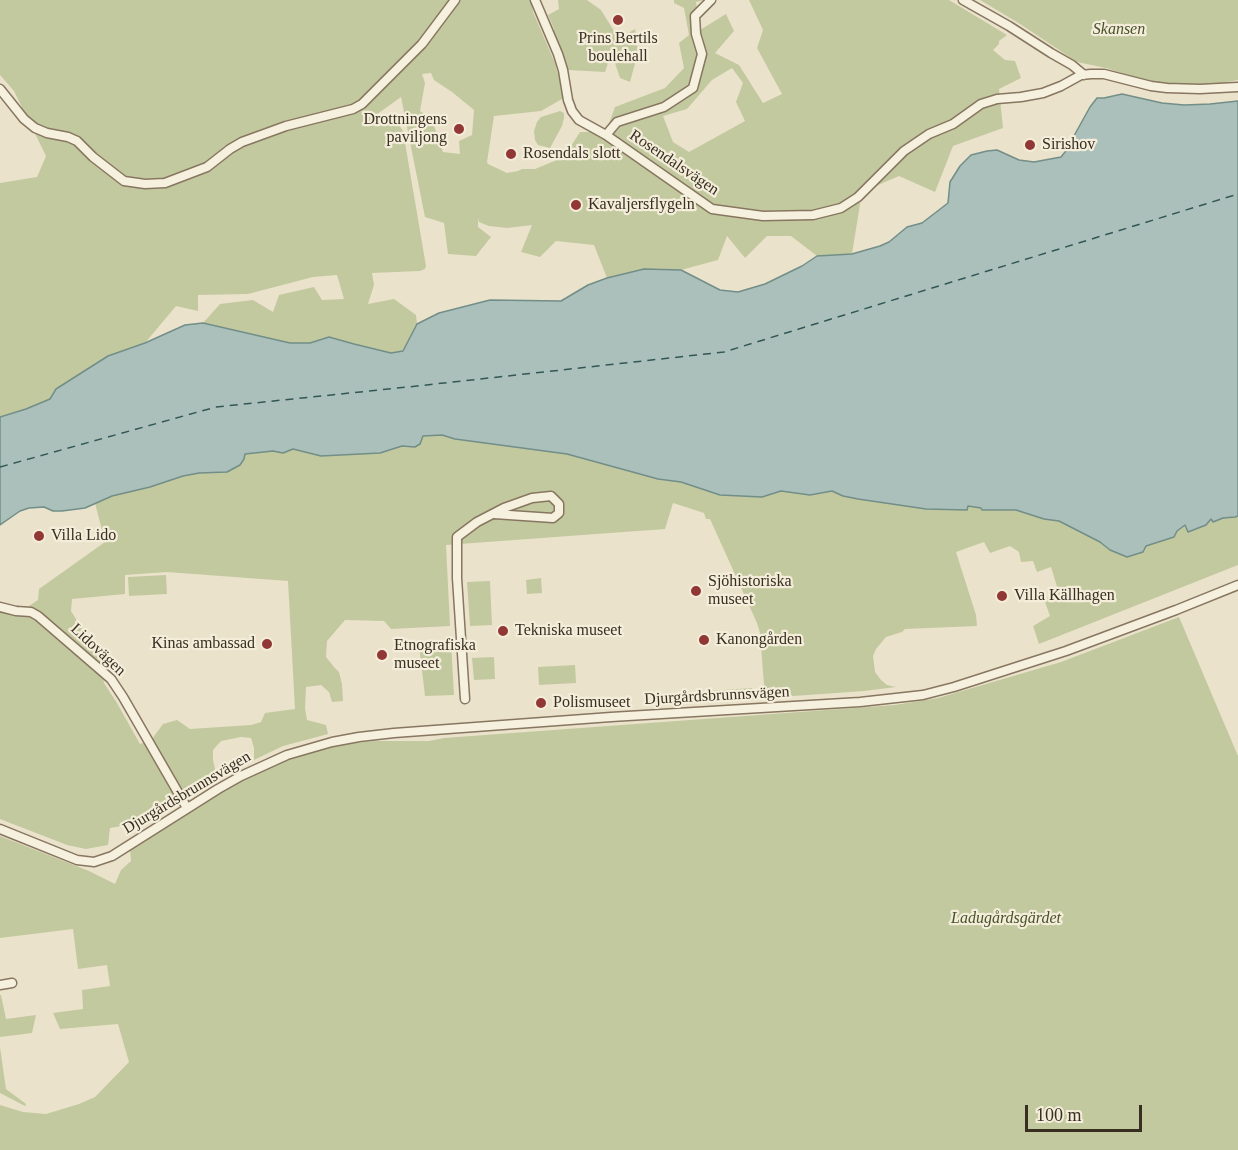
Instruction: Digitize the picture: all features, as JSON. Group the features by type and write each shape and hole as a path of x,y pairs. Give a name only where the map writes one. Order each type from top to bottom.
{"street":[{"path":"0,89 24,119 35,128 47,134 68,137 76,141 124,181 145,184 165,183 209,165 230,148 242,142 286,126 362,104 422,44 455,0"},
{"name":"Rosendalsvägen","path":"535,0 558,54 572,111 579,120 606,135 712,209 763,216 813,215 833,211 849,204 904,151 929,134 953,124 981,104 997,99 1043,93 1084,75 1111,75 1167,88 1238,87"},
{"path":"606,135 617,122 663,106 693,88 702,54 694,16 711,0"},
{"path":"963,0 1010,26 1084,75"},
{"path":"465,699 457,537 477,522 504,508 531,498 551,496 559,504 560,513 553,518 494,514"},
{"name":"Djurgårdsbrunnsvägen","path":"0,829 77,860 94,862 112,856 241,776 287,754 332,742 359,737 923,695 1066,651 1238,585"},
{"name":"Lidovägen","path":"0,606 31,612 38,616 111,680 187,808"},
{"path":"0,985 12,983"}],"green space":[{"path":"0,0 531,0 533,12 555,63 564,96 541,111 494,116 487,162 507,173 522,169 535,169 564,157 580,132 606,132 615,107 665,88 684,68 679,43 689,35 684,8 674,3 674,0 705,0 696,2 700,30 726,14 734,31 715,53 739,65 763,103 782,94 757,48 763,30 749,0 949,0 1007,35 993,50 1005,60 1015,61 1021,78 999,89 1003,128 953,146 935,192 899,176 862,192 852,254 817,256 791,236 767,236 745,258 727,236 718,260 681,270 644,269 607,278 594,245 556,241 540,257 521,252 532,225 507,228 489,226 479,222 478,218 478,227 491,237 476,256 448,254 444,223 425,217 401,97 376,115 368,116 399,125 403,131 426,266 420,271 372,273 374,285 368,304 394,299 416,315 417,324 403,351 391,353 329,337 310,343 290,343 203,323 220,304 253,300 273,312 279,295 314,287 322,300 344,299 337,275 313,277 248,294 198,295 198,311 176,306 145,343 108,356 56,389 50,399 0,417 0,183 37,177 46,156 14,91 0,75","holes":["732,68 743,83 736,102 745,121 689,152 673,142 663,116 687,109 712,80","431,73 434,80 474,110 472,135 459,141 460,154 443,152 432,120 420,111 425,83 422,74"]},
{"path":"558,0 587,0 601,10 619,39 635,29 638,52 630,82 620,78 615,63 608,63 605,72 568,70 552,32 554,29 548,15 559,9"},
{"name":"Skansen","path":"980,0 1238,0 1238,80 1204,86 1152,83 1106,68 1077,62"},
{"path":"560,111 564,113 562,126 550,148 538,145 534,131 537,122 541,117"},
{"path":"442,435 455,439 567,454 658,479 681,482 720,495 762,497 781,491 810,495 832,491 858,499 926,509 968,506 982,508 982,510 1016,510 1044,519 1058,520 1119,554 1173,537 1185,524 1188,532 1211,518 1213,522 1238,516 1238,565 1039,644 1033,626 1050,616 1044,599 1059,593 1051,567 1037,572 1033,561 1021,562 1019,552 1010,546 990,553 984,542 956,552 976,615 977,626 905,629 886,637 873,656 875,672 887,685 896,687 765,698 760,633 757,623 710,519 706,519 704,513 673,503 665,529 446,545 450,626 391,629 384,621 345,620 327,641 326,657 339,672 343,701 332,702 329,692 321,685 306,687 305,708 307,720 326,725 328,734 283,746 254,760 251,738 241,737 221,741 213,750 217,778 134,824 110,828 108,845 86,849 67,845 0,819 0,611 20,612 38,600 39,589 105,542 95,503 183,476 227,472 244,454 273,451 283,453 293,449 322,456 380,453 402,446 415,447 423,436","holes":["167,572 288,581 295,709 265,713 261,722 251,725 190,729 177,720 163,724 152,739 140,744 104,683 100,658 71,611 72,599 125,594 125,575"]},
{"path":"166,575 167,594 129,596 128,577"},
{"path":"541,578 542,593 527,594 526,580"},
{"path":"490,581 492,625 470,626 467,582"},
{"name":"Ladugårdsgärdet","path":"1179,617 1238,756 1238,1150 0,1150 0,1105 23,1112 46,1114 79,1104 95,1097 129,1062 118,1024 60,1029 53,1013 83,1009 82,990 110,986 107,965 78,969 73,929 0,938 0,836 89,871 115,884 121,870 131,861 130,849 198,805 251,775 320,750 345,744 374,741 429,741 444,738 895,705 938,698 1061,662"},
{"path":"440,641 440,643 451,642 454,695 425,696 419,645"},
{"path":"494,657 495,679 474,680 472,658"},
{"path":"575,665 576,683 539,685 538,667"},
{"path":"752,688 755,699 682,704 679,701 681,693"},
{"path":"0,995 6,1019 36,1015 32,1033 0,1037"},
{"path":"0,1047 6,1089 26,1104 25,1106 0,1093"}],"water":[{"path":"1122,94 1162,103 1184,105 1238,101 1238,516 1213,522 1211,519 1206,525 1188,532 1185,525 1177,531 1174,537 1146,546 1143,552 1127,557 1059,521 1016,510 982,510 968,506 967,510 926,509 858,499 832,491 810,495 781,491 762,497 720,495 681,482 658,479 567,454 455,439 442,435 423,436 420,444 415,447 402,446 380,453 321,456 293,449 283,453 273,451 245,454 240,465 227,472 183,476 112,496 85,508 53,511 44,507 29,508 20,511 0,525 0,417 50,399 56,389 108,356 185,325 203,323 290,343 310,343 329,337 391,353 403,351 417,324 439,313 490,300 561,301 588,285 644,269 681,270 720,290 738,292 765,284 817,256 852,254 880,246 889,242 907,227 922,223 948,203 950,182 960,166 971,155 997,150 1019,160 1034,162 1061,157 1097,98"}],"ferry route":[{"path":"0,467 216,407 724,352 1238,194"}],"place":[{"name":"Prins Bertils boulehall","path":"618,20"},
{"name":"Drottningens paviljong","path":"459,129"},
{"name":"Sirishov","path":"1030,145"},
{"name":"Rosendals slott","path":"511,154"},
{"name":"Kavaljersflygeln","path":"576,205"},
{"name":"Villa Lido","path":"39,536"},
{"name":"Sjöhistoriska museet","path":"696,591"},
{"name":"Villa Källhagen","path":"1002,596"},
{"name":"Tekniska museet","path":"503,631"},
{"name":"Kanongården","path":"704,640"},
{"name":"Kinas ambassad","path":"267,644"},
{"name":"Etnografiska museet","path":"382,655"},
{"name":"Polismuseet","path":"541,703"}]}
